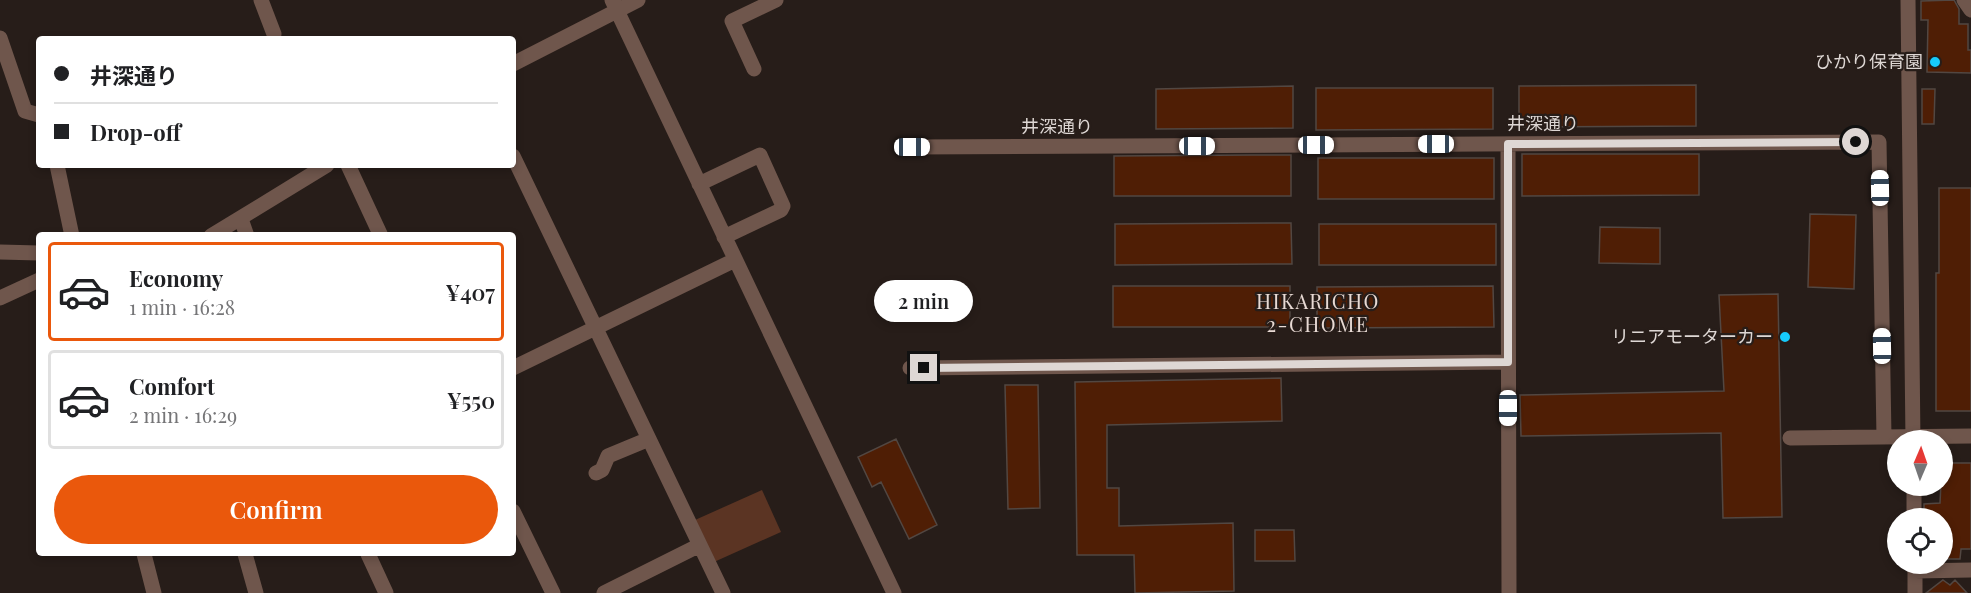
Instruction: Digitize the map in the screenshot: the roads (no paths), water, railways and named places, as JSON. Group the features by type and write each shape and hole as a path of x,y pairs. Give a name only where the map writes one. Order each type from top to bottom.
{"street":[{"path":"261,0 274,34"},
{"path":"516,62 615,6 638,0"},
{"path":"754,69 732,21 776,0"},
{"path":"1908,0 1913,430"},
{"path":"1964,0 1971,10"},
{"path":"615,6 894,593"},
{"path":"2,48 25,111 36,114"},
{"name":"井深通り","path":"912,147 1879,142 1884,437"},
{"path":"1508,144 1509,593"},
{"path":"699,184 760,155 783,206 781,210 724,237"},
{"path":"516,162 723,593"},
{"path":"58,168 71,232"},
{"path":"218,232 322,168"},
{"path":"349,168 379,232"},
{"path":"241,219 246,232"},
{"path":"0,252 36,253"},
{"path":"516,367 735,261"},
{"path":"0,298 36,281"},
{"path":"910,368 1508,362"},
{"path":"1953,437 1971,436"},
{"path":"1790,438 1887,437"},
{"path":"596,473 602,470 608,456 649,439"},
{"path":"516,517 553,593"},
{"path":"604,593 700,545"},
{"path":"145,556 154,593"},
{"path":"245,556 256,593"},
{"path":"369,556 386,593"},
{"path":"1953,569 1971,570"},
{"path":"1915,574 1915,593"}],"place":[{"name":"ひかり保育園","path":"1935,62"},
{"name":"リニアモーターカー","path":"1785,337"}],"district":[{"name":"HIKARICHO 2-CHOME","path":"1318,314"}]}
